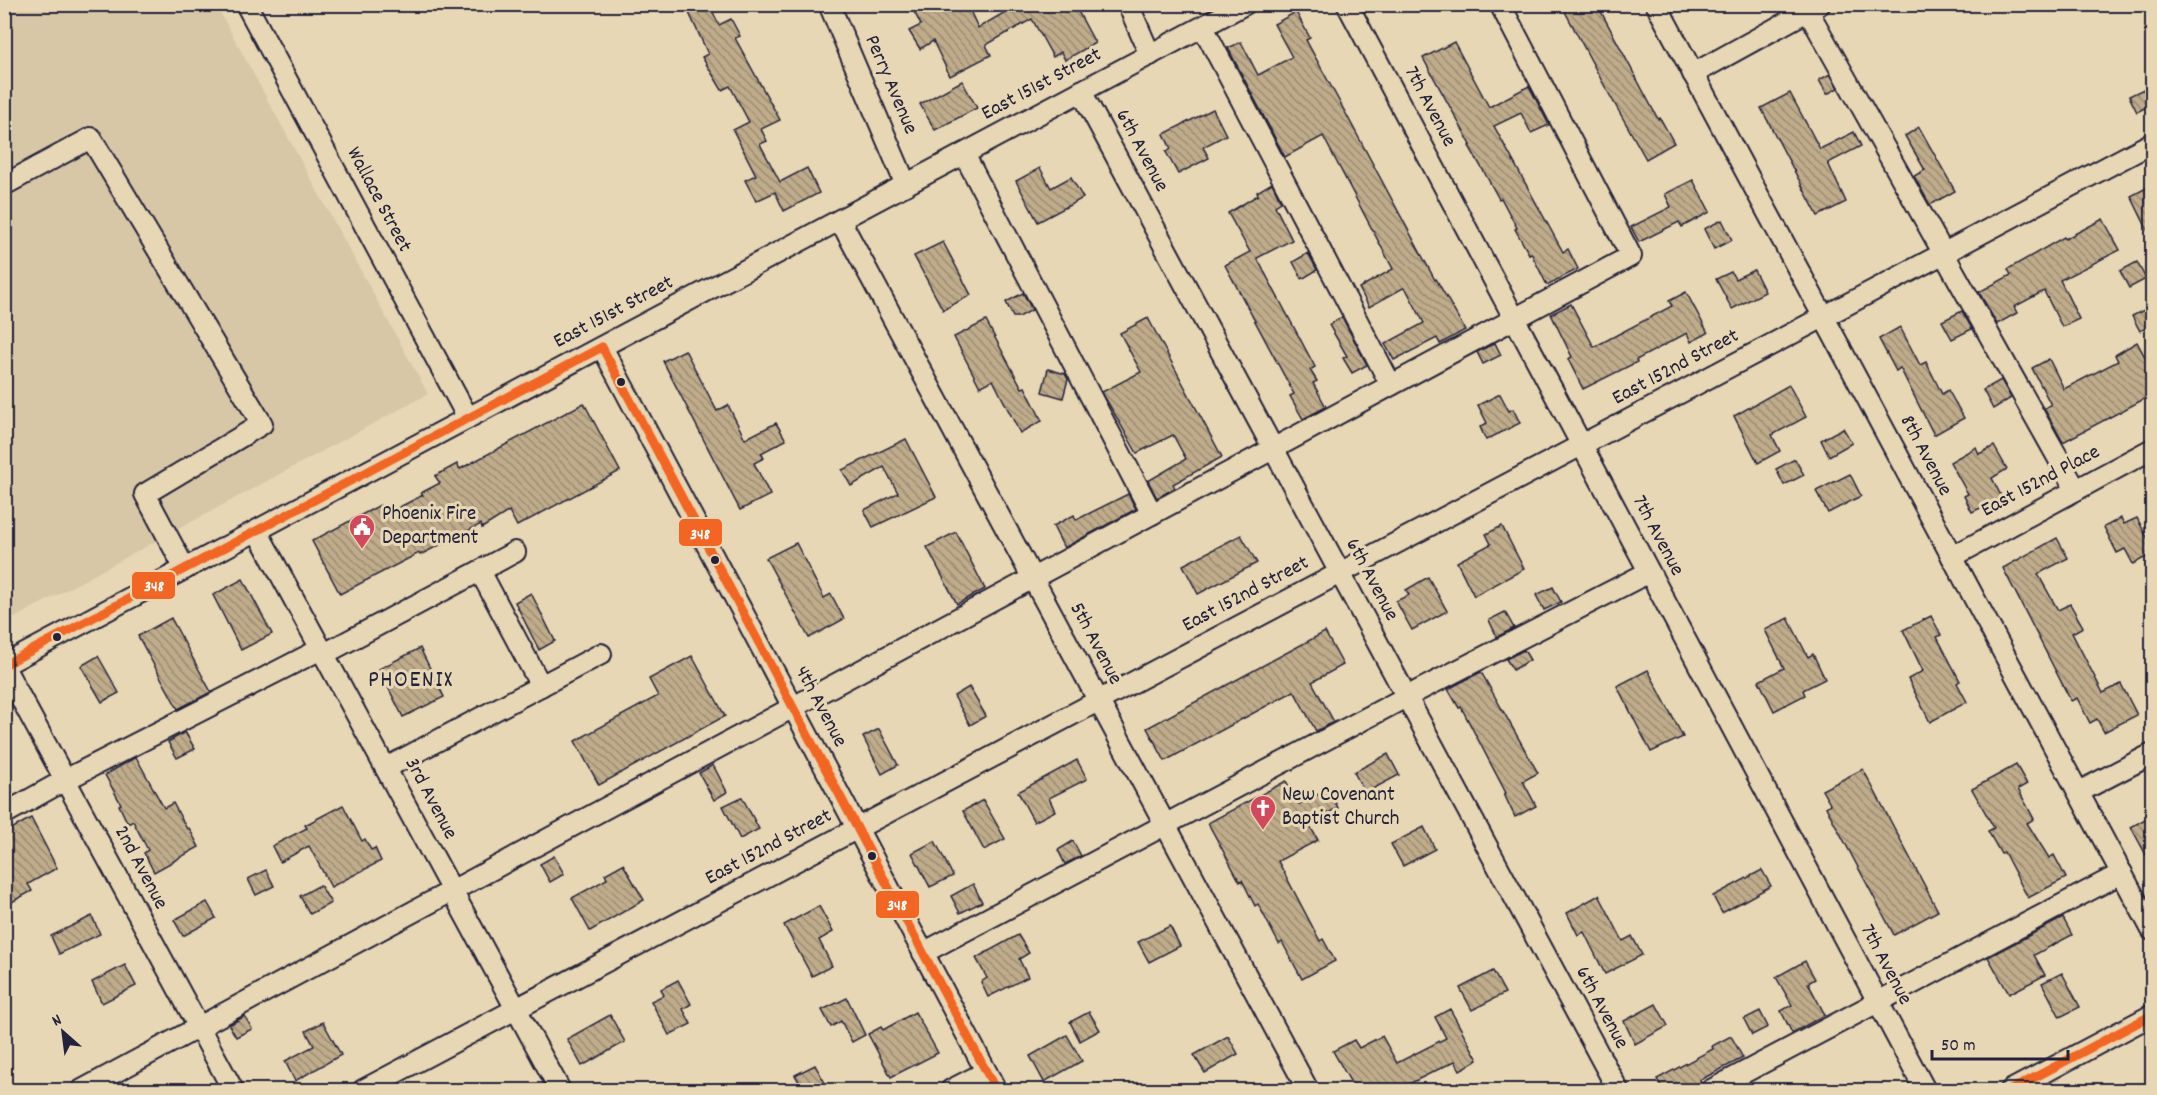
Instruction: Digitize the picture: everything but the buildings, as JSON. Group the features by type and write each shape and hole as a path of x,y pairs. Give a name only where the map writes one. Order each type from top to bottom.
{"street":[{"name":"Wallace Street","path":"246,4 468,418"},
{"name":"Perry Avenue","path":"829,4 906,185"},
{"path":"1128,4 1150,55"},
{"name":"East 151st Street","path":"4,666 1245,4"},
{"name":"7th Avenue","path":"1347,4 1925,1090"},
{"path":"82,1090 1631,256 1500,4"},
{"name":"8th Avenue","path":"1656,4 2152,930"},
{"path":"1693,74 1814,8 1944,253 2076,490"},
{"path":"1203,27 1391,385"},
{"name":"6th Avenue","path":"1081,91 1618,1090"},
{"path":"4,185 91,138 262,424 145,494 185,569"},
{"name":"East 152nd Street","path":"363,1090 2152,143"},
{"path":"964,154 1152,514"},
{"name":"5th Avenue","path":"840,220 1308,1090"},
{"name":"4th Avenue","path":"602,347 996,1090"},
{"name":"East 152nd Place","path":"1952,556 2152,450"},
{"name":"3rd Avenue","path":"257,531 560,1090"},
{"path":"4,814 65,780 322,652 515,552"},
{"path":"480,571 541,686"},
{"path":"923,953 1649,572"},
{"path":"386,768 601,654"},
{"name":"2nd Avenue","path":"4,666 233,1090"},
{"path":"2079,792 2152,754"},
{"path":"1711,1090 2122,873"},
{"path":"2011,1090 2152,1015"},
{"path":"951,1090 986,1072"}],"shaded area":[{"path":"5,5 216,5 428,394 5,623"}],"transit line":[{"name":"348","path":"602,347 996,1090"},
{"name":"348","path":"4,665 602,347"},
{"name":"348","path":"2011,1090 2152,1015"}],"place":[{"name":"Phoenix Fire Department","path":"362,550"},
{"name":"New Covenant Baptist Church","path":"1263,831"}],"district":[{"name":"PHOENIX","path":"411,681"}]}
